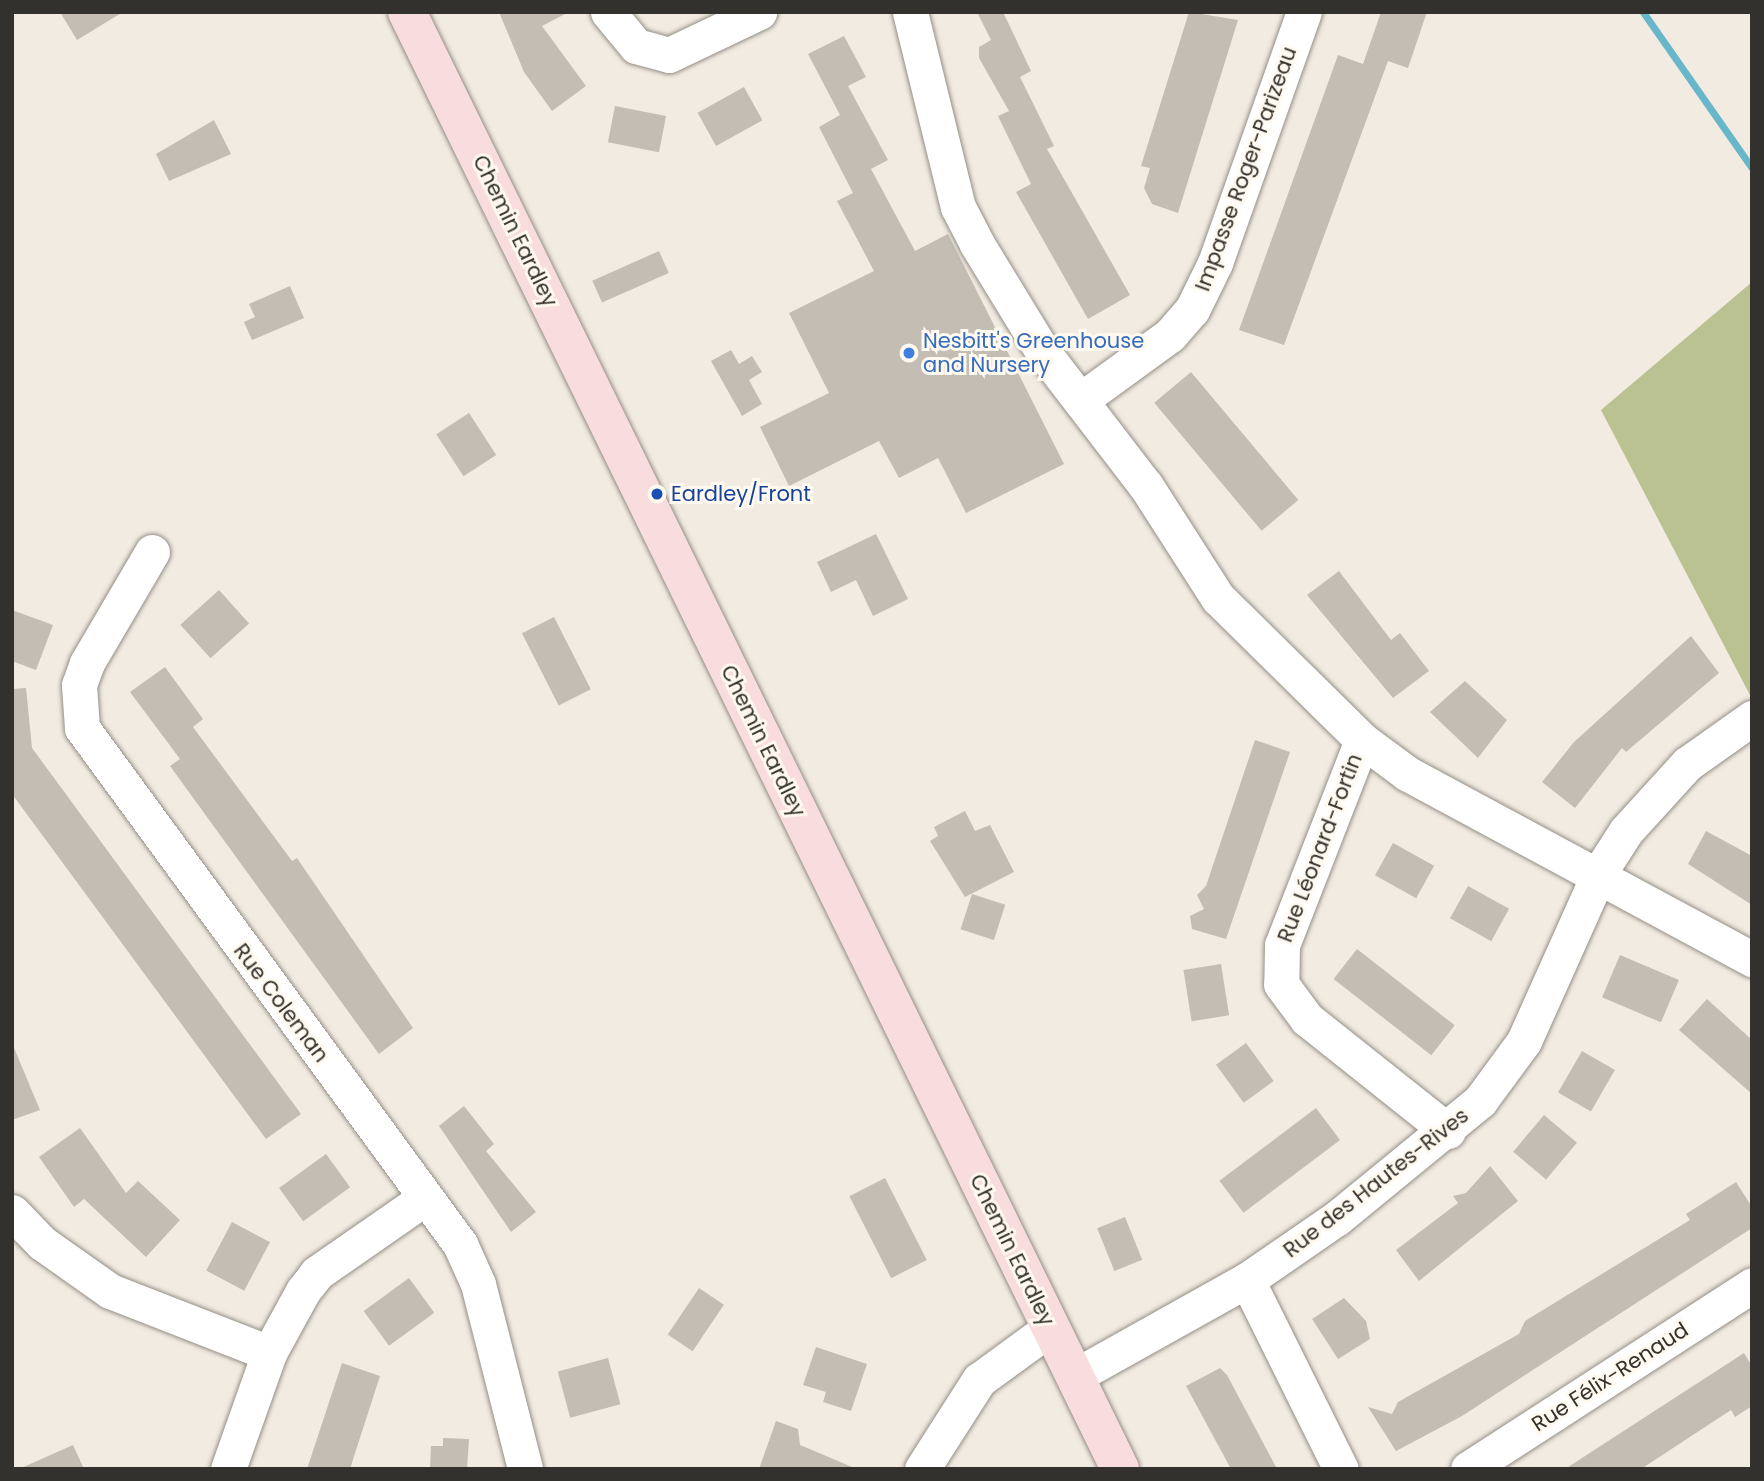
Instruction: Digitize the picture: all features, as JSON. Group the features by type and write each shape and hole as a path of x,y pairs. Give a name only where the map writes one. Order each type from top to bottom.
{"main road":[{"name":"Chemin Eardley","path":"407,12 1120,1469"}],"street":[{"path":"608,12 636,46 669,55 759,12"},
{"path":"910,12 958,207 1043,352 1082,399 1218,598 1362,740 1470,809 1599,873 1752,959"},
{"name":"Impasse Roger-Parizeau","path":"1082,399 1170,335 1192,310 1215,263 1304,12"},
{"name":"Rue Coleman","path":"152,552 86,663 79,685 82,728 470,1261 526,1469"},
{"name":"Rue des Hautes-Rives","path":"1075,1376 1247,1280 1448,1131 1480,1101 1524,1041 1599,873 1655,794 1752,718"},
{"name":"Rue Léonard-Fortin","path":"1362,740 1282,945 1281,984 1307,1019 1448,1131"},
{"path":"228,1469 269,1353 317,1273 425,1198"},
{"path":"12,1212 42,1243 110,1291 269,1353"},
{"path":"1247,1280 1341,1469"},
{"name":"Rue Félix-Renaud","path":"1468,1469 1752,1285"},
{"path":"922,1469 979,1380 1050,1328"}],"green space":[{"path":"1752,282 1752,699 1601,410"}],"building":[{"path":"60,12 123,12 77,40"},
{"path":"499,12 569,12 542,26 586,86 552,111 524,72"},
{"path":"977,12 1003,12 1031,71 1020,77 1054,146 1047,149 1130,295 1088,319 1016,192 1031,184 998,116 1009,111 979,58 979,47 991,40"},
{"path":"1189,12 1238,20 1178,213 1152,204 1144,188 1150,168 1141,166"},
{"path":"1381,12 1427,12 1408,68 1388,61 1284,345 1239,330 1338,55 1363,64"},
{"name":"Nesbitt's Greenhouse and Nursery","path":"844,36 866,77 848,86 888,160 871,169 915,251 948,234 1064,464 966,513 938,458 899,478 879,441 789,486 760,427 829,393 789,313 874,271 837,201 853,193 819,127 840,115 808,54"},
{"path":"744,87 762,120 716,146 698,113"},
{"path":"615,106 666,116 659,152 608,142"},
{"path":"214,120 231,154 169,181 156,154"},
{"path":"659,251 669,273 602,303 592,281"},
{"path":"290,286 304,318 252,340 244,322 255,317 249,304"},
{"path":"731,350 739,364 752,356 762,372 749,380 762,404 742,416 711,361"},
{"path":"1191,372 1298,500 1262,531 1154,403"},
{"path":"469,413 496,455 464,476 436,434"},
{"path":"876,534 908,599 873,616 856,580 831,592 817,562"},
{"path":"1339,571 1391,640 1400,633 1429,671 1393,698 1307,595"},
{"path":"219,590 249,623 210,658 180,625"},
{"path":"12,610 53,625 36,670 12,661"},
{"path":"554,617 591,689 559,706 522,633"},
{"path":"1691,636 1719,673 1626,752 1622,748 1575,808 1542,782 1574,742"},
{"path":"165,667 203,719 193,727 292,861 297,858 413,1028 379,1054 170,766 180,759 130,692"},
{"path":"1465,681 1507,720 1478,758 1430,712"},
{"path":"26,688 32,748 301,1114 266,1139 12,794 12,689"},
{"path":"1255,740 1290,752 1226,939 1192,929 1190,916 1204,909 1197,895 1206,886"},
{"path":"965,811 975,831 990,825 1014,872 965,897 930,841 938,836 934,827"},
{"path":"1706,831 1752,856 1752,905 1688,864"},
{"path":"1393,843 1434,866 1416,898 1375,875"},
{"path":"1468,886 1509,909 1491,941 1450,918"},
{"path":"972,894 1005,905 994,940 961,929"},
{"path":"1357,949 1455,1025 1431,1055 1334,979"},
{"path":"1620,955 1679,980 1661,1022 1602,997"},
{"path":"1221,964 1229,1015 1192,1021 1183,970"},
{"path":"1707,999 1752,1040 1752,1094 1679,1030"},
{"path":"12,1043 40,1110 12,1120"},
{"path":"1246,1043 1274,1081 1244,1103 1216,1065"},
{"path":"1582,1051 1615,1070 1591,1112 1558,1093"},
{"path":"464,1106 494,1144 486,1151 536,1212 511,1232 439,1126"},
{"path":"1316,1108 1340,1140 1243,1213 1219,1181"},
{"path":"1544,1115 1577,1143 1546,1179 1513,1152"},
{"path":"80,1128 126,1193 138,1181 180,1220 146,1257 84,1199 74,1207 39,1157"},
{"path":"326,1154 350,1187 303,1221 279,1188"},
{"path":"1490,1166 1518,1201 1419,1281 1396,1250 1458,1203 1453,1196 1466,1193"},
{"path":"885,1178 927,1260 891,1278 849,1196"},
{"path":"1736,1182 1752,1207 1752,1228 1462,1416 1396,1451 1368,1407 1392,1414 1398,1402 1519,1334 1525,1321 1690,1220 1686,1214"},
{"path":"1125,1217 1142,1260 1114,1271 1097,1228"},
{"path":"232,1222 270,1242 244,1291 206,1271"},
{"path":"409,1278 434,1313 389,1346 364,1311"},
{"path":"699,1288 724,1305 693,1351 668,1334"},
{"path":"1344,1298 1366,1321 1370,1339 1338,1359 1312,1319"},
{"path":"816,1347 867,1364 851,1411 823,1402 826,1392 803,1385"},
{"path":"1744,1353 1752,1366 1752,1406 1735,1417 1731,1410 1641,1469 1565,1469"},
{"path":"608,1358 620,1404 570,1418 558,1371"},
{"path":"342,1363 380,1376 350,1469 307,1469"},
{"path":"1220,1368 1227,1375 1277,1469 1231,1469 1186,1386"},
{"path":"776,1421 798,1429 800,1445 857,1469 759,1469"},
{"path":"443,1438 469,1439 467,1469 430,1469 431,1446 443,1446"},
{"path":"73,1445 84,1469 19,1469"}],"waterway":[{"path":"1643,12 1752,168"}],"place":[{"name":"Nesbitt's Greenhouse and Nursery","path":"909,353"},
{"name":"Eardley/Front","path":"657,494"}]}
